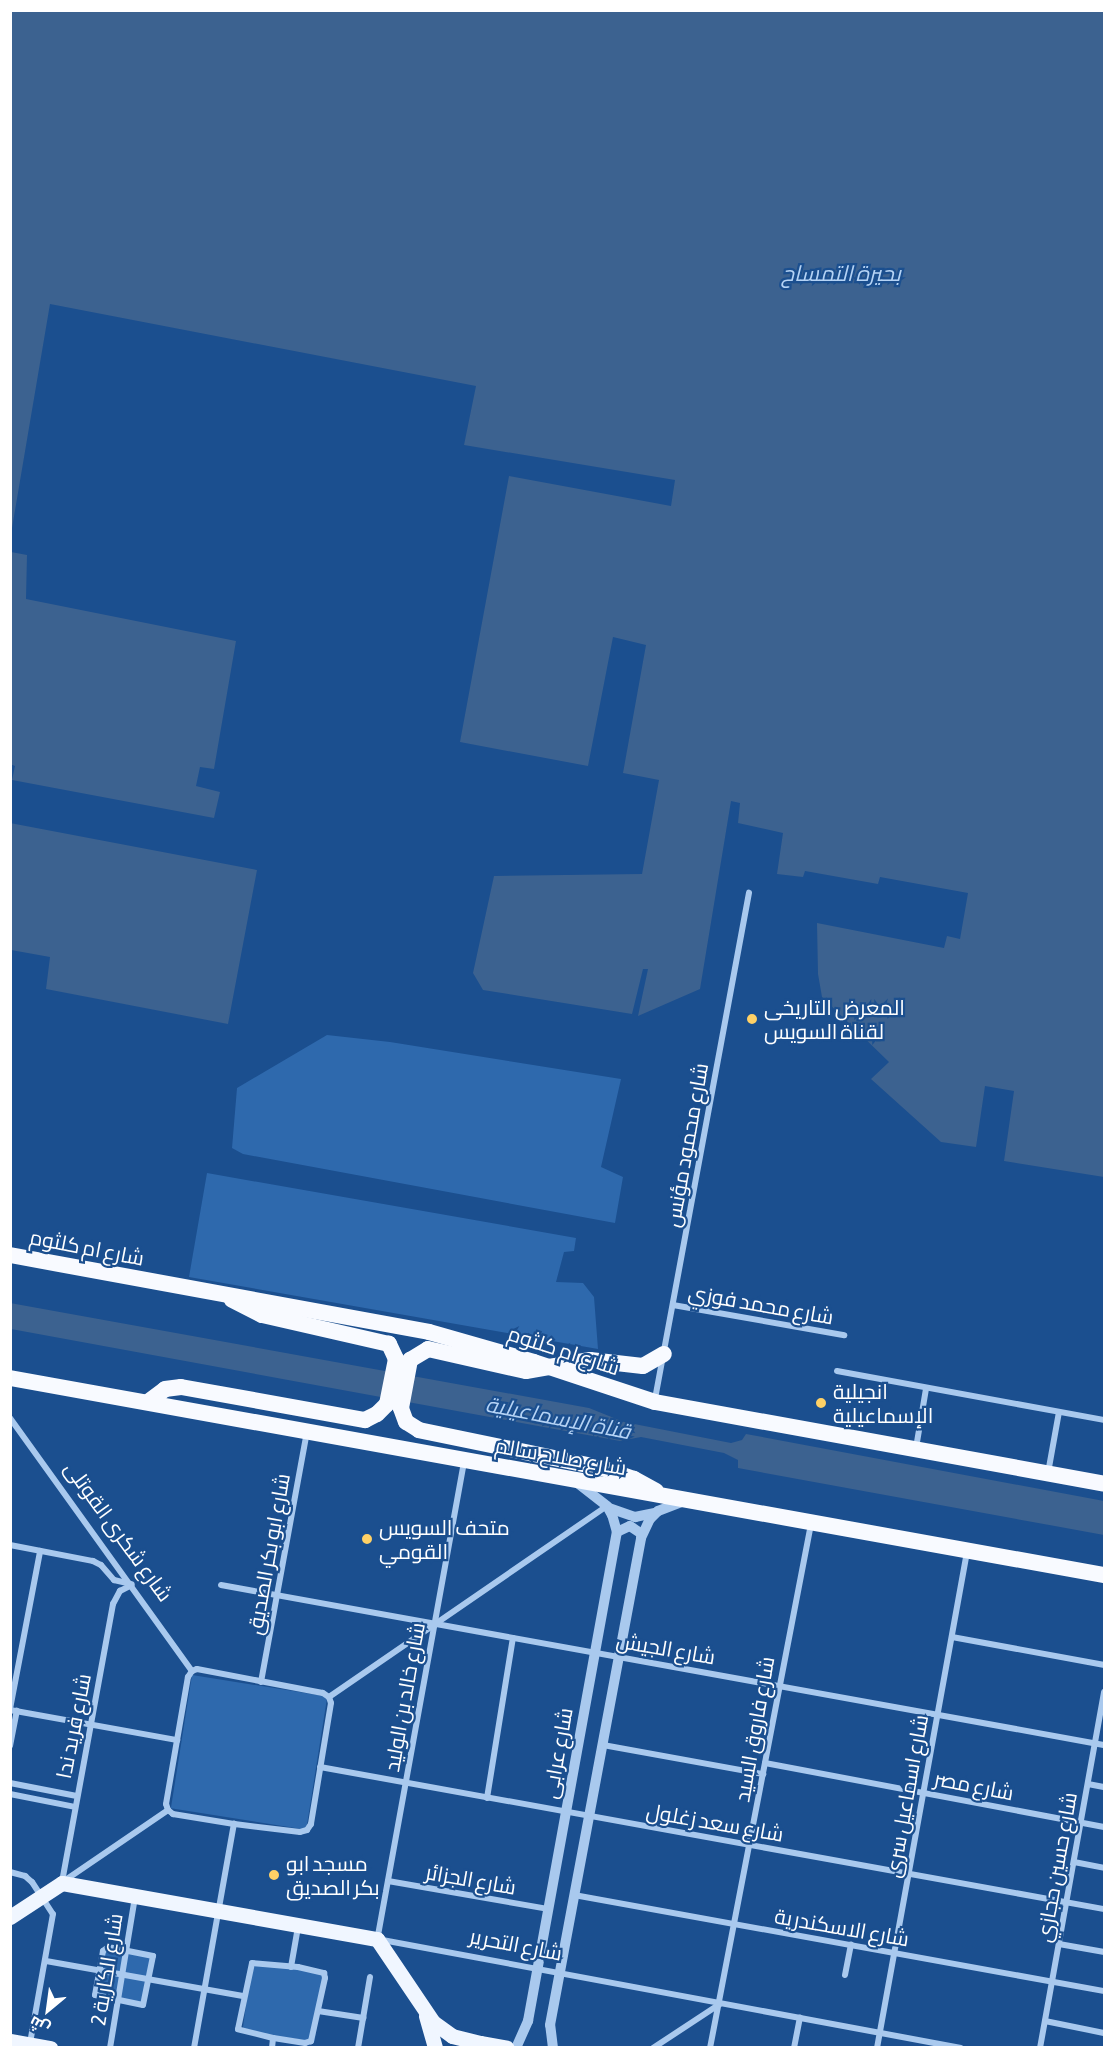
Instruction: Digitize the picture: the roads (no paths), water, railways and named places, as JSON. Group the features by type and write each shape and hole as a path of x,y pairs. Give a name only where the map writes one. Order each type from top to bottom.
{"highway":[{"name":"شارع ام كلثوم","path":"10,1255 429,1332 550,1367 655,1402 1104,1484"},
{"path":"224,1294 238,1304 262,1315 382,1341 403,1360"},
{"path":"403,1360 428,1349 516,1370 534,1371 590,1360 643,1366 664,1354"},
{"path":"403,1360 394,1406 406,1422 419,1430 602,1468 634,1479 666,1498"},
{"name":"شارع صلاح سالم","path":"13,1383 148,1402 666,1498 1104,1575"},
{"path":"148,1402 165,1389 181,1387 365,1420 394,1406"}],"main road":[{"path":"10,1917 62,1883"},
{"name":"شارع التحرير","path":"62,1883 377,1939"},
{"path":"377,1939 425,2013 452,2036 474,2045 507,2048"},
{"path":"425,2013 435,2048"},
{"path":"10,2041 50,2048"}],"street":[{"name":"شارع محمود مؤنس","path":"655,1402 749,893"},
{"name":"شارع محمد فوزي","path":"673,1305 844,1335"},
{"path":"837,1371 1104,1420"},
{"path":"916,1449 926,1389"},
{"path":"1048,1473 1059,1412"},
{"name":"شارع شكرى القوتلى","path":"10,1418 192,1671"},
{"name":"شارع ابو بكر الصديق","path":"261,1682 307,1432"},
{"name":"شارع خالد بن الوليد","path":"377,1939 464,1461"},
{"path":"573,1480 607,1506 627,1516 642,1516 685,1501"},
{"path":"329,1697 607,1506"},
{"path":"607,1506 617,1532 630,1526 642,1533"},
{"name":"شارع عرابى","path":"553,2048 550,2025 642,1533 657,1512"},
{"name":"شارع فاروق السيد","path":"710,2048 750,1845 778,1685 811,1523"},
{"name":"شارع عرابى","path":"516,2048 527,2028 617,1532"},
{"path":"10,1545 93,1561 101,1565 114,1580 132,1585"},
{"path":"10,1746 13,1710 40,1551"},
{"name":"شارع اسماعيل سرى","path":"877,2048 967,1551"},
{"name":"شارع فريد ندا","path":"62,1883 115,1598 120,1591 132,1585"},
{"name":"شارع الجيش","path":"220,1585 1104,1745"},
{"path":"952,1636 1104,1665"},
{"path":"487,1798 513,1638"},
{"path":"197,1669 261,1682 323,1694 329,1697 331,1703 311,1824 307,1830 300,1832 173,1814 168,1810 166,1804 192,1671 197,1669"},
{"name":"شارع حسين حجازي","path":"1040,2048 1104,1692"},
{"path":"13,1710 177,1740"},
{"path":"603,1745 763,1774"},
{"name":"شارع مصر","path":"765,1763 1104,1827"},
{"name":"شارع سعد زغلول","path":"320,1767 1104,1909"},
{"path":"10,1783 77,1796"},
{"path":"1088,1784 1104,1787"},
{"path":"10,1794 75,1807"},
{"path":"62,1883 168,1810"},
{"path":"194,2048 234,1824"},
{"path":"1074,1863 1104,1868"},
{"path":"10,1872 29,1879 52,1910 54,1918 30,2043"},
{"name":"شارع الجزائر","path":"388,1881 549,1909"},
{"name":"شارع الاسكندرية","path":"574,1895 1104,1991"},
{"name":"شارع الكارية 2","path":"110,2048 135,1896"},
{"path":"291,1967 298,1926"},
{"name":"شارع التحرير","path":"377,1939 560,1975 958,2047"},
{"path":"1059,1944 1104,1952"},
{"path":"845,1974 851,1945"},
{"path":"108,1947 126,1950 153,1956 150,1980 143,2005 95,1995 104,1949 108,1947"},
{"path":"46,1961 243,1996"},
{"path":"252,1963 291,1967 321,1972 325,1975 312,2039 308,2043 273,2038 237,2029 252,1963"},
{"path":"358,2048 370,1977"},
{"path":"653,2048 720,2004"},
{"path":"318,2011 363,2018"},
{"path":"794,2048 800,2018"},
{"path":"1045,2021 1104,2033"},
{"path":"272,2048 273,2038"}],"water":[{"name":"بحيرة التمساح","path":"11,10 1104,11 1104,1177 1004,1161 1014,1091 985,1086 976,1147 941,1142 871,1079 889,1062 822,997 818,974 817,923 944,948 947,936 960,939 968,893 880,877 878,884 805,871 803,877 777,874 783,833 738,823 740,803 731,801 700,989 638,1016 648,969 643,969 632,1014 483,990 473,973 494,876 642,874 659,780 623,773 646,645 613,637 588,766 460,742 509,476 671,506 675,480 464,445 476,386 50,304 11,534"},
{"path":"11,552 27,555 26,599 236,641 214,769 200,767 196,786 220,792 214,818 12,780 15,766 10,764"},
{"path":"10,823 257,870 228,1024 46,989 50,957 11,950"},
{"name":"قناة الإسماعيلية","path":"10,1303 589,1408 624,1422 731,1443 742,1440 746,1434 1104,1501 1104,1535 738,1468 738,1460 724,1453 641,1437 620,1441 11,1329"}],"place":[{"name":"المعرض التاريخى لقناة السويس","path":"752,1019"},
{"name":"انجيلية الإسماعيلية","path":"821,1403"},
{"name":"متحف السويس القومي","path":"367,1539"},
{"name":"مسجد ابو بكر الصديق","path":"274,1875"}]}
